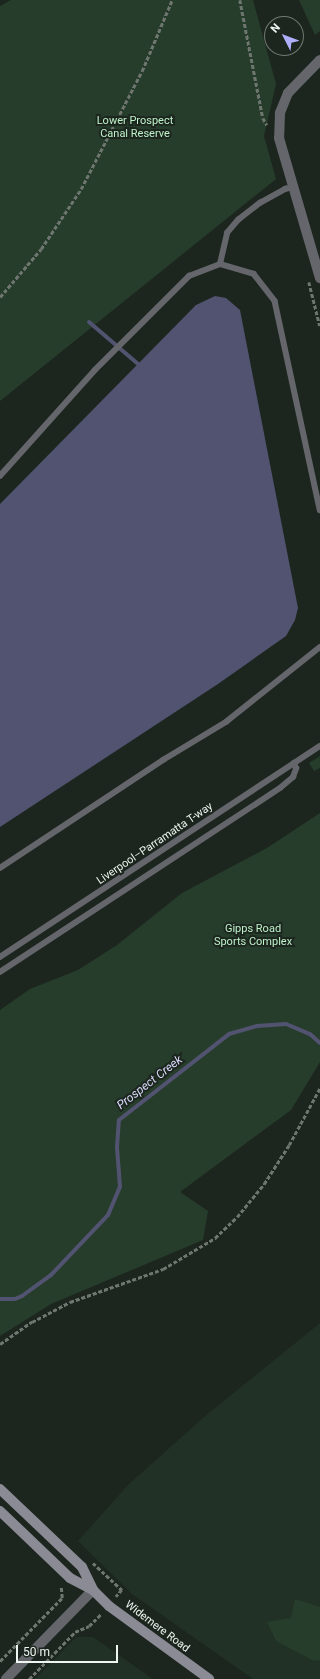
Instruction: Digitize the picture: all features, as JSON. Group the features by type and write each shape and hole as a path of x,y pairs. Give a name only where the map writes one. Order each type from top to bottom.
{"main road":[{"name":"Widemere Road","path":"0,1489 82,1567 93,1590"},
{"name":"Widemere Road","path":"0,1510 70,1578 93,1590 109,1606 209,1679"}],"street":[{"path":"320,60 288,93 280,113 280,138 293,188 320,278"},
{"path":"6,1679 93,1590"}],"lane":[{"path":"220,264 228,232 238,220 260,203 285,189 293,188"},
{"path":"0,476 95,370 189,276 220,264 254,274 275,301 320,510"},
{"path":"0,868 163,760 226,722 320,647"},
{"name":"Liverpool–Parramatta T-way","path":"0,957 138,869 320,746"},
{"path":"0,972 280,788 293,777 296,769 294,763"}],"path":[{"path":"0,297 41,249 80,189 142,71 172,0"},
{"path":"240,0 263,118 270,132"},
{"path":"310,290 320,326"},
{"path":"0,1344 32,1322 70,1302 163,1269 215,1238 237,1217 264,1184 289,1145 320,1088"},
{"path":"89,1559 122,1590"},
{"path":"0,1661 62,1598 61,1586"},
{"path":"29,1679 75,1632 90,1626"}],"shaded area":[{"path":"320,1323 320,1679 253,1679 132,1594 78,1541 128,1485 204,1417"},
{"path":"76,1637 93,1637 153,1679 35,1679"}],"green space":[{"name":"Lower Prospect Canal Reserve","path":"11,0 253,0 264,40 264,56 268,56 276,84 264,136 276,179 0,401 0,6"},
{"path":"299,0 320,0 320,31 315,35"},
{"path":"320,756 320,768 314,771 309,763"},
{"name":"Gipps Road Sports Complex","path":"320,813 320,1062 291,1110 180,1192 208,1211 203,1240 51,1304 0,1336 0,1010 30,989 78,970 117,945 182,893 267,848"},
{"path":"295,1599 320,1607 320,1660 314,1661 276,1641 267,1622 291,1618"}],"water":[{"path":"215,296 226,298 240,310 298,608 295,620 286,636 218,684 0,827 0,504 196,305"}],"waterway":[{"path":"89,322 138,364"},
{"name":"Prospect Creek","path":"0,1299 15,1299 22,1296 51,1275 108,1215 120,1187 117,1147 119,1120 229,1034 257,1026 286,1024 310,1034 320,1043"}]}
